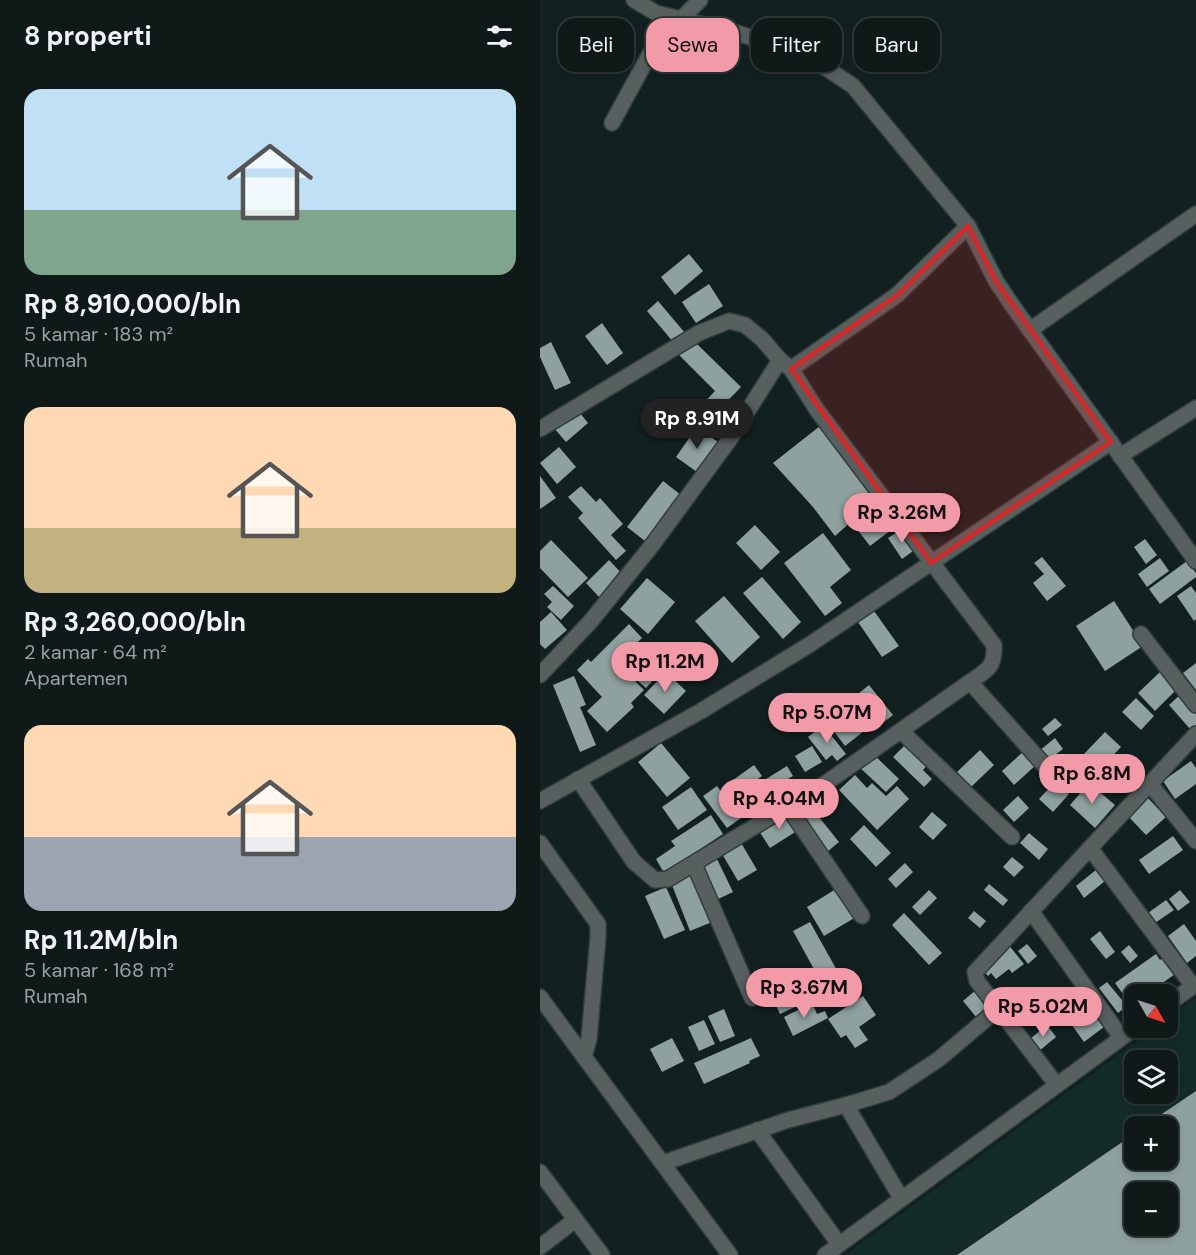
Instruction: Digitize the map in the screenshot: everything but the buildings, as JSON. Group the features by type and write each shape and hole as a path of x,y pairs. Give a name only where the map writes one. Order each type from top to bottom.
{"street":[{"path":"624,0 676,18 700,0"},
{"path":"739,36 787,49 820,64 853,86 968,226 996,281 1196,561"},
{"path":"612,123 646,67"},
{"path":"1030,330 1196,214"},
{"path":"540,675 591,621 653,544 785,365 897,295 968,226"},
{"path":"540,429 699,333 729,321 745,325 762,339 785,365 994,645 995,656 991,667 826,783 668,879 656,880 634,862 578,779"},
{"path":"1120,456 1196,408"},
{"path":"540,801 701,711 809,645 1111,442"},
{"path":"1141,634 1196,705"},
{"path":"970,682 1045,766"},
{"path":"901,730 1012,837"},
{"path":"1056,1084 977,981 975,972 1196,734"},
{"path":"1150,784 1196,841"},
{"path":"788,807 862,916"},
{"path":"540,843 598,924 590,1039 585,1057"},
{"path":"1090,848 1195,985 1178,997"},
{"path":"694,864 752,998"},
{"path":"1031,912 1121,1037"},
{"path":"540,997 730,1255"},
{"path":"663,1163 811,1113 889,1092 912,1078 998,1009"},
{"path":"825,1255 1124,1035"},
{"path":"846,1105 901,1198"},
{"path":"758,1131 839,1244"},
{"path":"540,1172 602,1255"},
{"path":"540,1247 575,1220"}],"highlighted area":[{"path":"968,226 996,281 1111,442 931,563 791,369 897,295"}],"shaded area":[{"path":"1196,997 1196,1255 845,1255 1124,1051 1124,1104 1178,1104 1178,1050 1125,1050 1141,1038 1178,1038 1178,1011"}]}
